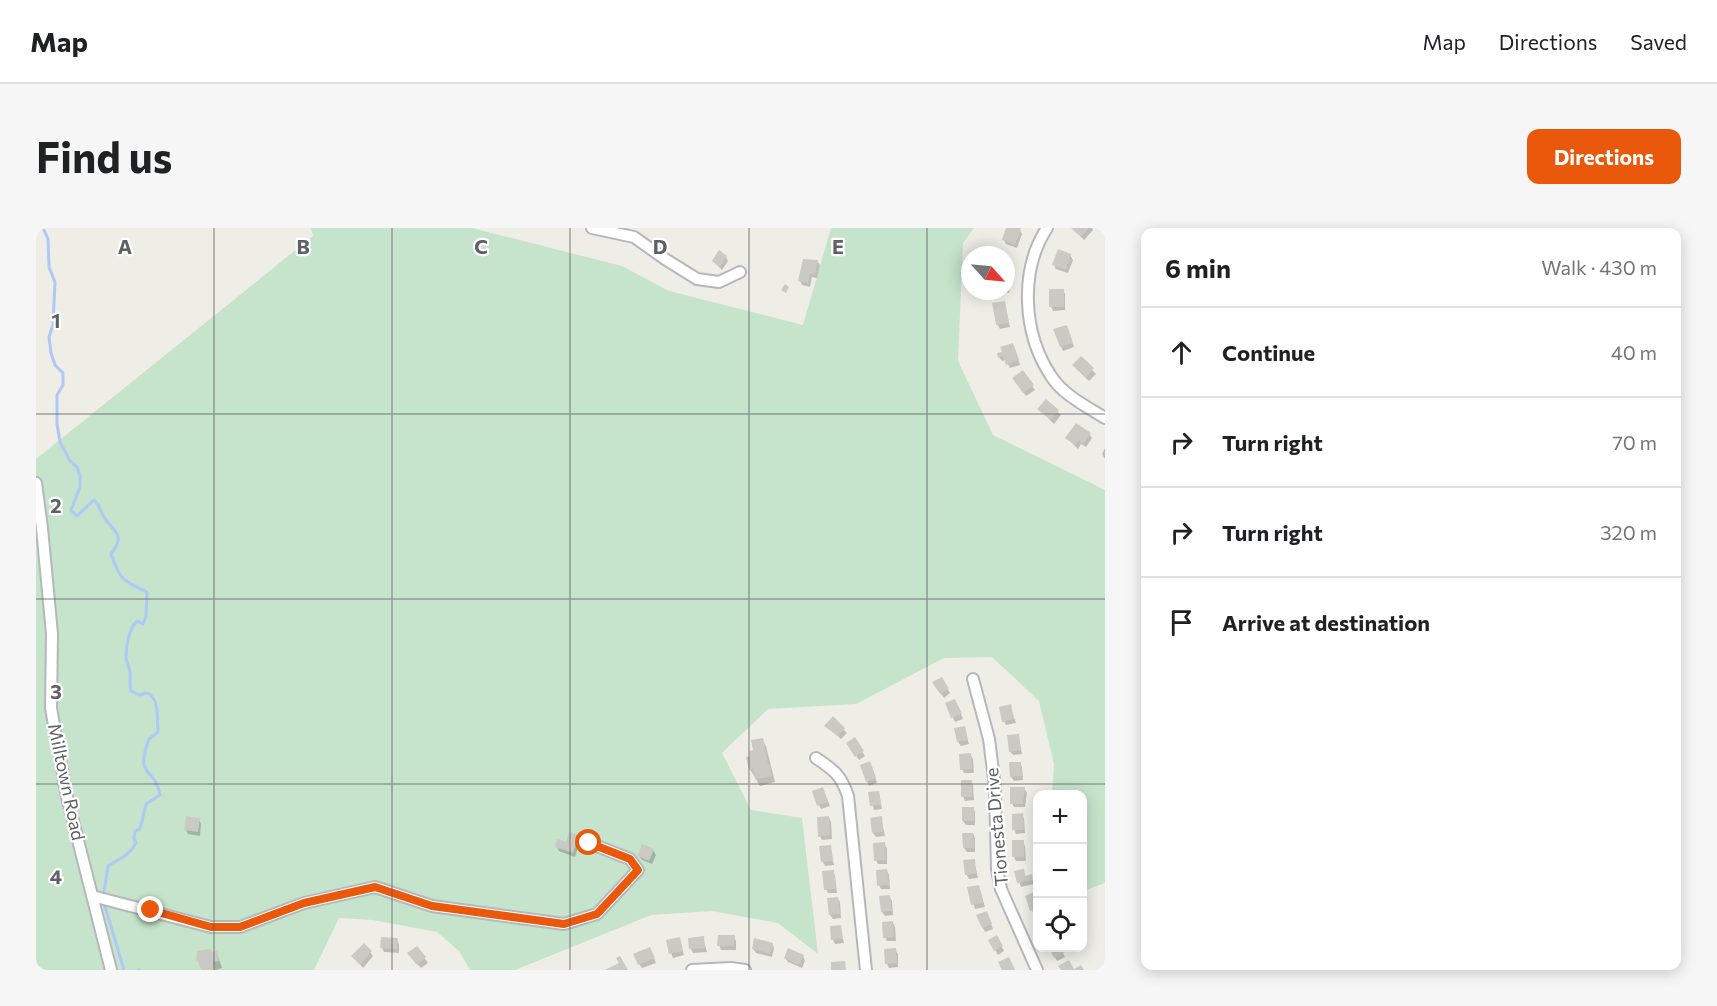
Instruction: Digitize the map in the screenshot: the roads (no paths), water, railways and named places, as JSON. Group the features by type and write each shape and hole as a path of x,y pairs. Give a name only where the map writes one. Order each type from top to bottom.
{"street":[{"path":"592,228 634,237 697,279 719,282 740,272"},
{"path":"1047,228 1039,240 1029,270 1028,300 1038,352 1052,378 1074,398 1105,418"},
{"name":"Milltown Road","path":"36,483 52,634 51,708 67,797 111,970"},
{"name":"Tionesta Drive","path":"973,679 989,739 995,787 997,870 1001,889 1038,970"},
{"path":"816,758 838,773 848,796 866,970"},
{"path":"92,896 211,927 240,927 304,903 375,887 432,906 564,924 597,914 638,870 630,859 589,843"},
{"path":"692,970 731,968 745,970"}],"waterway":[{"path":"43,228 48,239 49,267 55,282 53,325 49,337 51,353 55,365 63,373 63,385 57,395 57,424 60,442 80,475 80,487 71,510 77,516 94,500 96,502 118,537 116,547 111,554 120,575 127,582 147,592 146,616 143,624 137,621 132,628 127,643 126,658 130,672 131,691 140,695 150,694 155,701 158,732 149,739 144,761 160,795 146,804 140,829 135,831 134,847 108,866 104,892"},
{"path":"104,903 124,970"}]}
